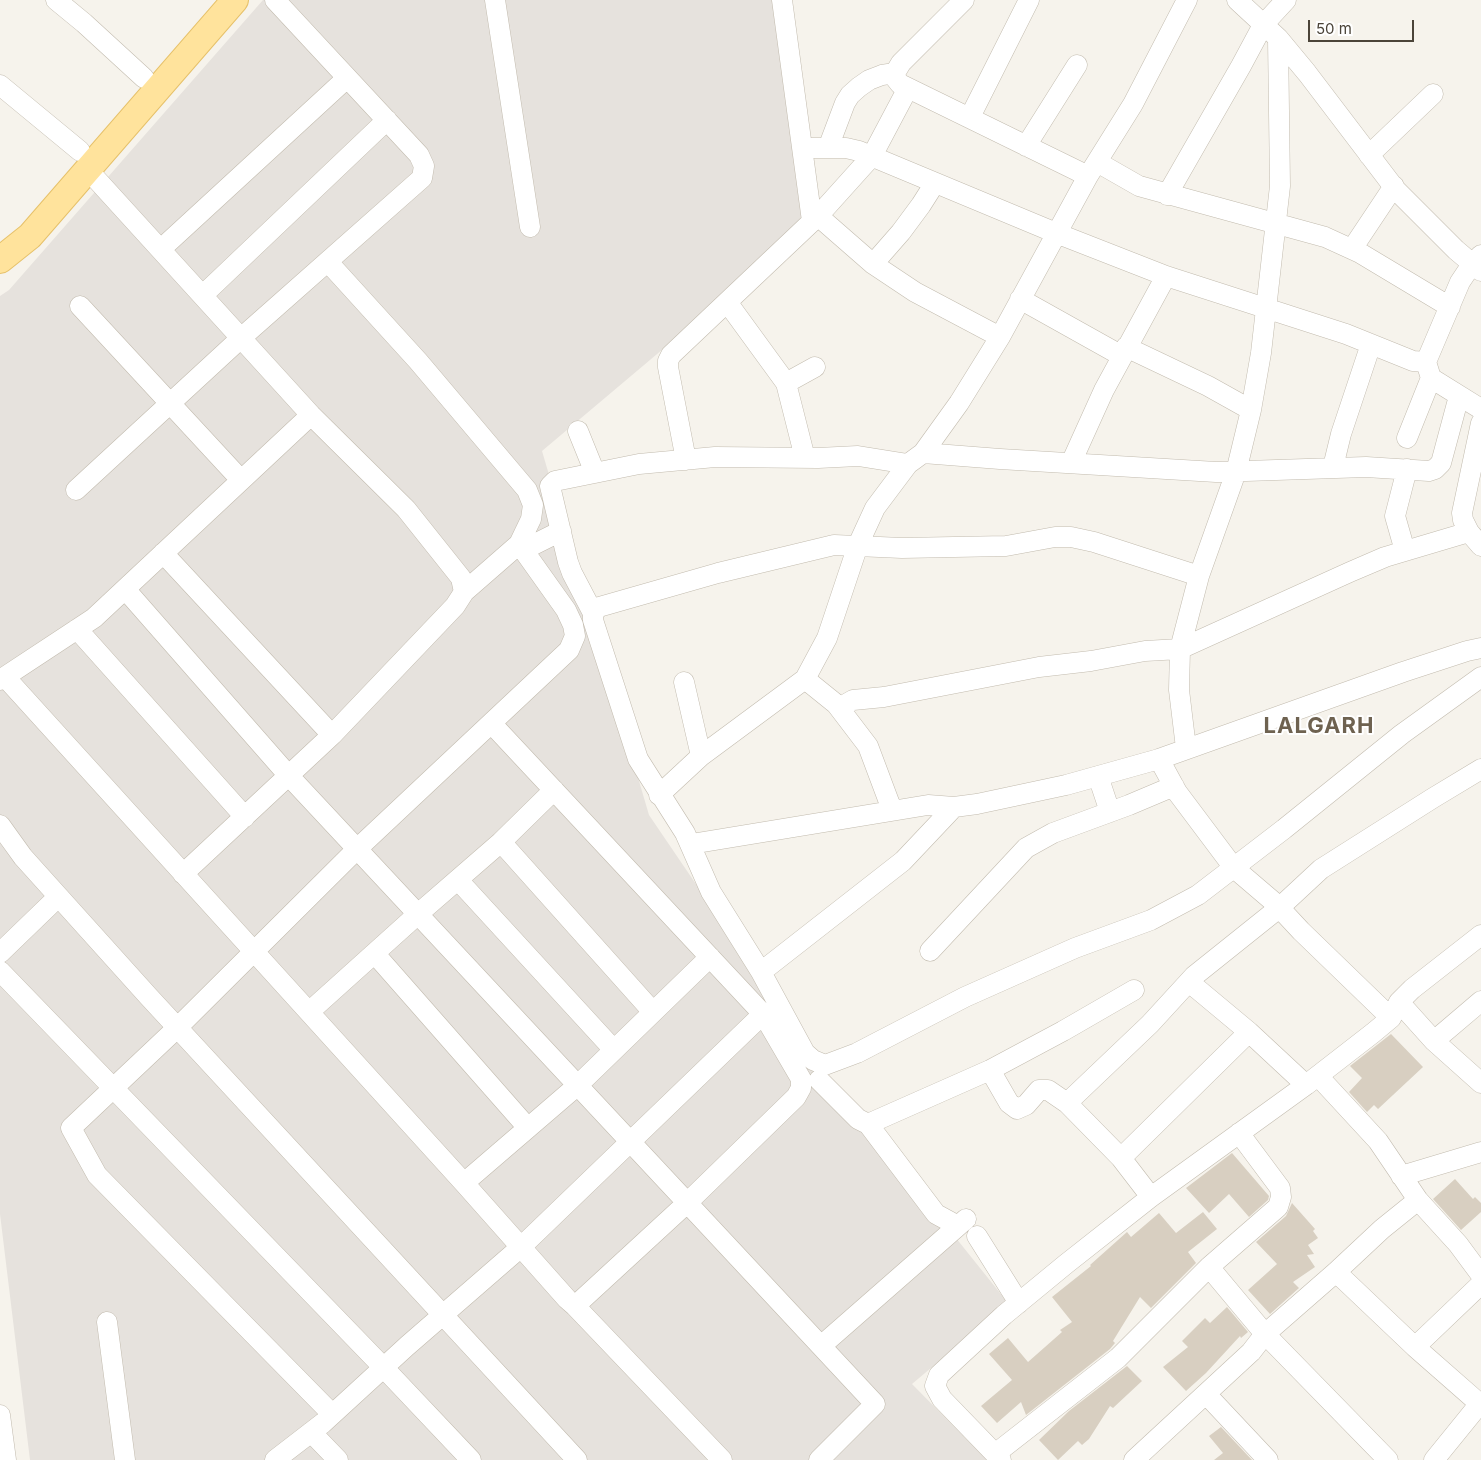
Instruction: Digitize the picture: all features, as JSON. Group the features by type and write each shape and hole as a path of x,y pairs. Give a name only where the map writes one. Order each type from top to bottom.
{"main road":[{"path":"0,260 30,236 144,78 211,0"},
{"path":"0,239 84,161 235,0"}],"street":[{"path":"56,0 144,78"},
{"path":"76,490 241,338 422,178 424,166 419,155 275,0"},
{"path":"494,0 530,227"},
{"path":"782,0 802,148 815,218 873,264 914,292 1000,336"},
{"path":"686,460 668,361 671,355 815,218 872,156 902,80 901,63 964,0"},
{"path":"970,117 1029,0"},
{"path":"659,795 701,756 805,679 827,638 858,545 875,508 958,403 1000,336 1093,169 1134,104 1187,0"},
{"path":"1237,0 1278,38 1333,105 1394,186 1456,250 1478,263 1460,282 1407,438"},
{"path":"1167,195 1241,66 1262,25 1286,0"},
{"path":"1186,748 1179,690 1180,649 1199,576 1236,472 1251,410 1261,353 1280,186 1278,38"},
{"path":"1026,146 1077,65"},
{"path":"828,148 845,102 850,95 869,80 882,75 902,80 1026,146 1167,195 1325,237 1352,249 1450,308"},
{"path":"161,249 347,78"},
{"path":"0,85 84,161 311,415 406,509 461,578 464,592"},
{"path":"1369,155 1433,94"},
{"path":"203,295 387,120"},
{"path":"802,148 846,148 872,156 1056,234 1166,276 1265,307 1371,344 1413,361 1429,370 1459,396 1481,409"},
{"path":"873,264 901,232 935,182"},
{"path":"1352,249 1394,186"},
{"path":"328,262 418,361 527,490 533,505 531,519 521,547"},
{"path":"1071,463 1124,352 1166,276"},
{"path":"1020,298 1124,352 1208,386 1251,410"},
{"path":"727,302 786,383 805,458"},
{"path":"80,306 241,480"},
{"path":"1333,467 1341,434 1371,344"},
{"path":"786,383 815,367"},
{"path":"530,479 555,481 639,464 716,457 805,458 858,456 1000,459 1216,472 1333,467 1429,471 1436,469 1441,464 1459,396"},
{"path":"311,415 94,618 2,678 309,1012 567,1299 722,1460"},
{"path":"839,708 853,700 937,687 1039,667 1091,661 1145,651 1180,649 1350,572 1405,552 1475,539 1462,520 1462,513 1481,423"},
{"path":"578,431 595,472"},
{"path":"1405,552 1395,516 1407,469"},
{"path":"555,481 550,486 572,573 593,616 638,759 691,844 711,892 761,972 805,1053 813,1060 825,1064 857,1053 965,997 1074,948 1151,920 1198,895 1402,734 1481,676"},
{"path":"183,874 332,735 455,606 464,592 521,547 561,531"},
{"path":"573,625 593,616 599,607 718,573 834,545 902,548 1006,546 1055,537 1071,537 1094,542 1199,576"},
{"path":"332,1414 96,1175 71,1128 177,1028 357,849 570,650 575,636 573,625 566,610 521,547"},
{"path":"163,554 332,735"},
{"path":"125,589 289,776 875,1404 818,1460"},
{"path":"77,629 245,817"},
{"path":"691,844 892,810 928,805 954,807 977,804 1039,791 1160,759 1186,748 1412,669 1481,648"},
{"path":"805,679 839,708 868,746 892,810"},
{"path":"684,682 701,756"},
{"path":"492,724 763,1014 801,1079 802,1088 796,1097 687,1203 575,1306"},
{"path":"1160,759 1174,786 1234,868 1279,908 1301,931 1434,1041 1481,1084"},
{"path":"1066,1103 1150,1024 1189,982 1279,908 1321,868 1481,769"},
{"path":"1098,776 1110,812"},
{"path":"930,951 1026,848 1053,833 1174,786"},
{"path":"309,1012 501,842 554,790"},
{"path":"761,972 902,861 954,807"},
{"path":"0,825 23,857 177,1028 577,1460"},
{"path":"501,842 653,1012"},
{"path":"458,880 614,1050"},
{"path":"0,953 58,897"},
{"path":"1239,1133 1280,1188 1281,1198 1278,1207 1209,1267 1118,1358 998,1457 942,1399 935,1386 938,1374 1019,1303 1151,1197 1239,1133 1312,1081 1395,1010 1412,989 1481,935"},
{"path":"375,954 528,1128"},
{"path":"464,1183 578,1085 710,957"},
{"path":"0,971 471,1460"},
{"path":"1189,982 1312,1081 1378,1141 1418,1200 1458,1244 1481,1275"},
{"path":"868,1124 990,1070 1064,1031 1134,990"},
{"path":"1434,1041 1481,1002"},
{"path":"284,1457 383,1367 521,1247 763,1014"},
{"path":"1121,1158 1249,1032"},
{"path":"990,1070 1009,1103 1017,1109 1026,1105 1039,1090 1048,1090 1066,1103 1121,1158 1151,1197"},
{"path":"819,1080 858,1119 868,1124 936,1214 963,1221 821,1346"},
{"path":"1400,1176 1481,1152"},
{"path":"1134,1460 1250,1352 1264,1334 1336,1272 1382,1229 1418,1200"},
{"path":"977,1236 1019,1303"},
{"path":"1209,1267 1264,1334 1388,1460"},
{"path":"1336,1272 1415,1347 1480,1403 1434,1460"},
{"path":"1415,1347 1481,1284"},
{"path":"107,1322 125,1460"},
{"path":"1206,1394 1268,1460"},
{"path":"0,1415 6,1460"},
{"path":"311,1432 338,1460"}],"shaded area":[{"path":"263,0 782,0 822,215 542,451 649,815 827,1077 1008,1303 912,1384 987,1460 30,1460 0,1214 0,296 9,290"}],"building":[{"path":"1391,1034 1423,1067 1378,1109 1374,1105 1367,1112 1349,1092 1362,1078 1350,1066"},
{"path":"1232,1153 1269,1196 1268,1200 1249,1217 1229,1194 1209,1213 1186,1188"},
{"path":"1455,1179 1473,1199 1475,1197 1481,1203 1481,1212 1461,1230 1433,1199"},
{"path":"1292,1203 1315,1229 1313,1231 1318,1238 1308,1245 1314,1254 1307,1255 1315,1267 1293,1282 1299,1288 1270,1314 1248,1290 1277,1264 1256,1242 1286,1216"},
{"path":"1203,1212 1217,1229 1188,1252 1196,1263 1151,1308 1140,1297 1110,1349 1026,1415 1021,1402 997,1423 981,1406 1012,1380 989,1354 1008,1338 1028,1362 1062,1332 1060,1330 1072,1322 1052,1297 1091,1266 1127,1232 1131,1237 1159,1213 1176,1233"},
{"path":"1227,1307 1248,1332 1241,1338 1240,1336 1206,1373 1186,1391 1163,1367 1188,1347 1182,1341 1205,1318 1210,1323"},
{"path":"1127,1366 1142,1381 1113,1408 1110,1406 1089,1439 1082,1445 1078,1441 1058,1460 1039,1440 1069,1411"},
{"path":"1221,1427 1252,1460 1214,1460 1223,1453 1209,1436"}],"district":[{"name":"LALGARH","path":"1319,726"}]}
